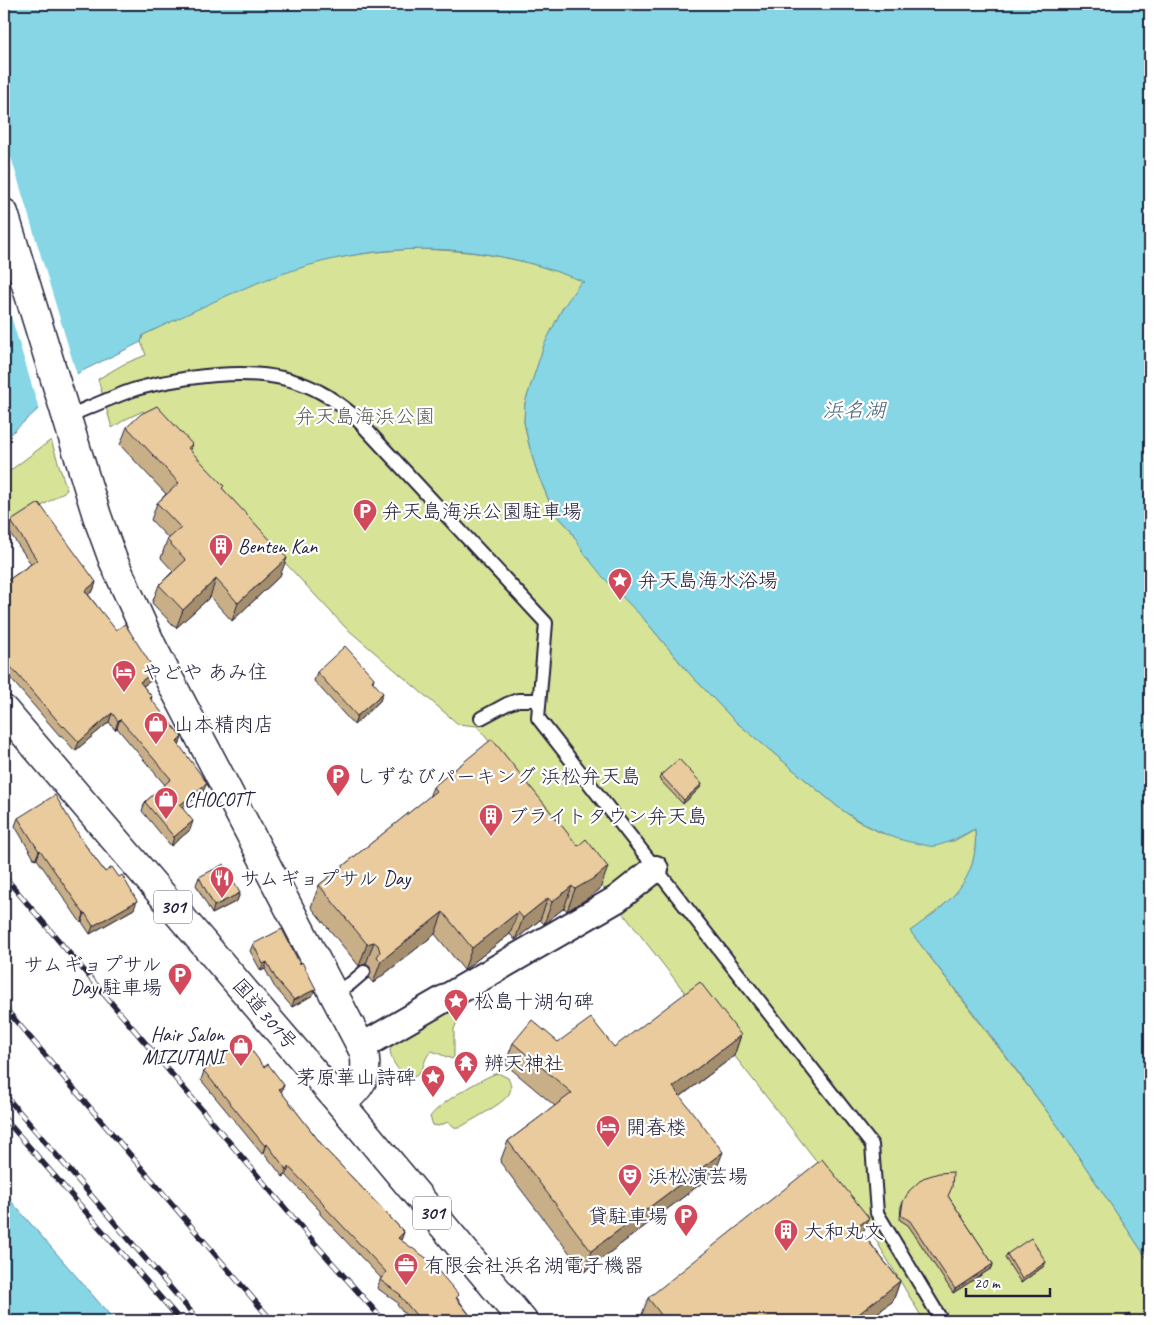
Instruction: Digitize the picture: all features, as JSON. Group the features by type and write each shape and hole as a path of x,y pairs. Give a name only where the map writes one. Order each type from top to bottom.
{"main road":[{"path":"4,213 97,516 132,603 156,654 361,1047 366,1062 362,1083 356,1092 341,1104"},
{"name":"国道301号","path":"4,710 341,1104 523,1321"}],"street":[{"path":"361,1047 617,899 655,869"}],"lane":[{"path":"62,404 170,381 206,376 262,374 301,383 319,391 352,414 546,623 538,718 872,1145 877,1213 942,1321"},
{"path":"481,718 518,700 539,700"},
{"path":"333,992 350,984 364,972"}],"green space":[{"name":"弁天島海浜公園","path":"413,249 468,252 512,259 587,282 562,309 544,346 525,403 524,422 529,445 537,472 556,514 569,528 584,553 644,619 688,672 735,721 838,807 856,820 881,833 954,841 975,829 975,848 967,878 949,900 911,932 1058,1126 1150,1263 1150,1321 924,1321 868,1227 477,726 458,724 345,627 143,411 112,428 98,379 124,364 146,355 141,342 143,335 256,283 302,266 348,256"},
{"path":"51,440 67,490 4,530 4,475"},
{"path":"461,1003 462,1011 454,1029 454,1057 452,1059 432,1051 416,1076 411,1078 401,1072 394,1063 390,1053 391,1042"},
{"path":"498,1073 508,1078 511,1086 509,1094 500,1103 459,1128 448,1122 438,1126 433,1125 430,1117 442,1105 472,1085"}],"water":[{"name":"浜名湖","path":"4,4 1150,4 1150,1263 1058,1126 910,931 949,901 967,877 975,847 975,829 946,843 929,846 887,835 857,820 838,807 735,721 688,672 644,619 603,577 584,553 569,528 556,514 537,472 529,445 524,422 525,403 544,345 562,309 580,283 585,282 513,259 474,252 447,250 391,250 309,265 246,287 143,335 141,342 78,373 4,440"},
{"path":"4,1193 115,1321 4,1321"}],"pier":[{"path":"4,134 77,375 39,409 4,293"}],"building":[{"path":"157,406 192,444 188,448 224,486 222,488 287,558 238,603 216,579 183,610 159,585 186,560 167,540 181,528 157,503 179,483 127,427 141,414"},
{"path":"39,503 96,582 85,591 116,630 125,624 155,671 140,682 152,697 150,698 182,737 177,742 207,783 180,805 193,821 174,837 145,802 171,779 120,719 118,721 112,713 79,742 63,727 4,659 4,609 10,604 4,595 4,583 37,560 11,521"},
{"path":"345,646 374,678 372,681 383,693 357,716 317,672"},
{"path":"492,739 578,846 586,839 608,867 596,877 575,889 572,886 552,902 548,898 523,918 518,912 472,948 443,912 381,961 377,957 380,952 378,945 374,942 367,944 319,885 436,791 433,787"},
{"path":"679,759 702,784 684,800 661,775"},
{"path":"55,795 83,842 105,872 112,867 119,877 122,875 137,901 93,926 39,851 18,818"},
{"path":"224,864 240,893 214,906 199,877"},
{"path":"282,929 300,964 302,962 316,989 294,1000 276,979 267,962 263,964 253,944"},
{"name":"開春楼","path":"700,982 741,1035 673,1087 723,1152 591,1251 508,1141 572,1093 513,1043 532,1020 558,1042 591,1018 614,1047"},
{"path":"244,1040 264,1067 268,1064 284,1085 279,1089 326,1150 404,1232 398,1238 429,1260 459,1295 456,1298 472,1318 471,1321 421,1321 401,1295 380,1280 386,1272 289,1167 286,1169 267,1144 265,1146 204,1071"},
{"name":"大和丸文","path":"822,1159 869,1218 857,1227 900,1281 850,1321 666,1321 648,1298"},
{"path":"953,1172 952,1187 948,1196 993,1264 955,1289 910,1221 901,1215 903,1202 909,1191 923,1178 939,1173"},
{"path":"1031,1238 1046,1262 1022,1279 1007,1254"},
{"path":"1130,1314 1134,1321 1118,1321"}],"railway":[{"path":"4,876 318,1247 384,1321"},
{"path":"4,1007 272,1321"},
{"path":"4,1094 199,1321"},
{"path":"4,1118 181,1321"}],"place":[{"name":"弁天島海浜公園駐車場","path":"365,532"},
{"name":"Benten Kan","path":"221,567"},
{"name":"弁天島海水浴場","path":"620,601"},
{"name":"やどや あみ住","path":"124,693"},
{"name":"山本精肉店","path":"156,745"},
{"name":"しずなびパーキング 浜松弁天島","path":"338,797"},
{"name":"CHOCOTT","path":"166,820"},
{"name":"ブライトタウン弁天島","path":"491,837"},
{"name":"サムギョプサル Day","path":"222,899"},
{"name":"サムギョプサル Day 駐車場","path":"180,996"},
{"name":"松島十湖句碑","path":"456,1022"},
{"name":"Hair Salon MIZUTANI","path":"241,1067"},
{"name":"辨天神社","path":"466,1084"},
{"name":"茅原華山詩碑","path":"433,1098"},
{"name":"開春楼","path":"608,1148"},
{"name":"浜松演芸場","path":"630,1197"},
{"name":"貸駐車場","path":"686,1237"},
{"name":"大和丸文","path":"786,1252"},
{"name":"有限会社浜名湖電子機器","path":"406,1286"}]}
